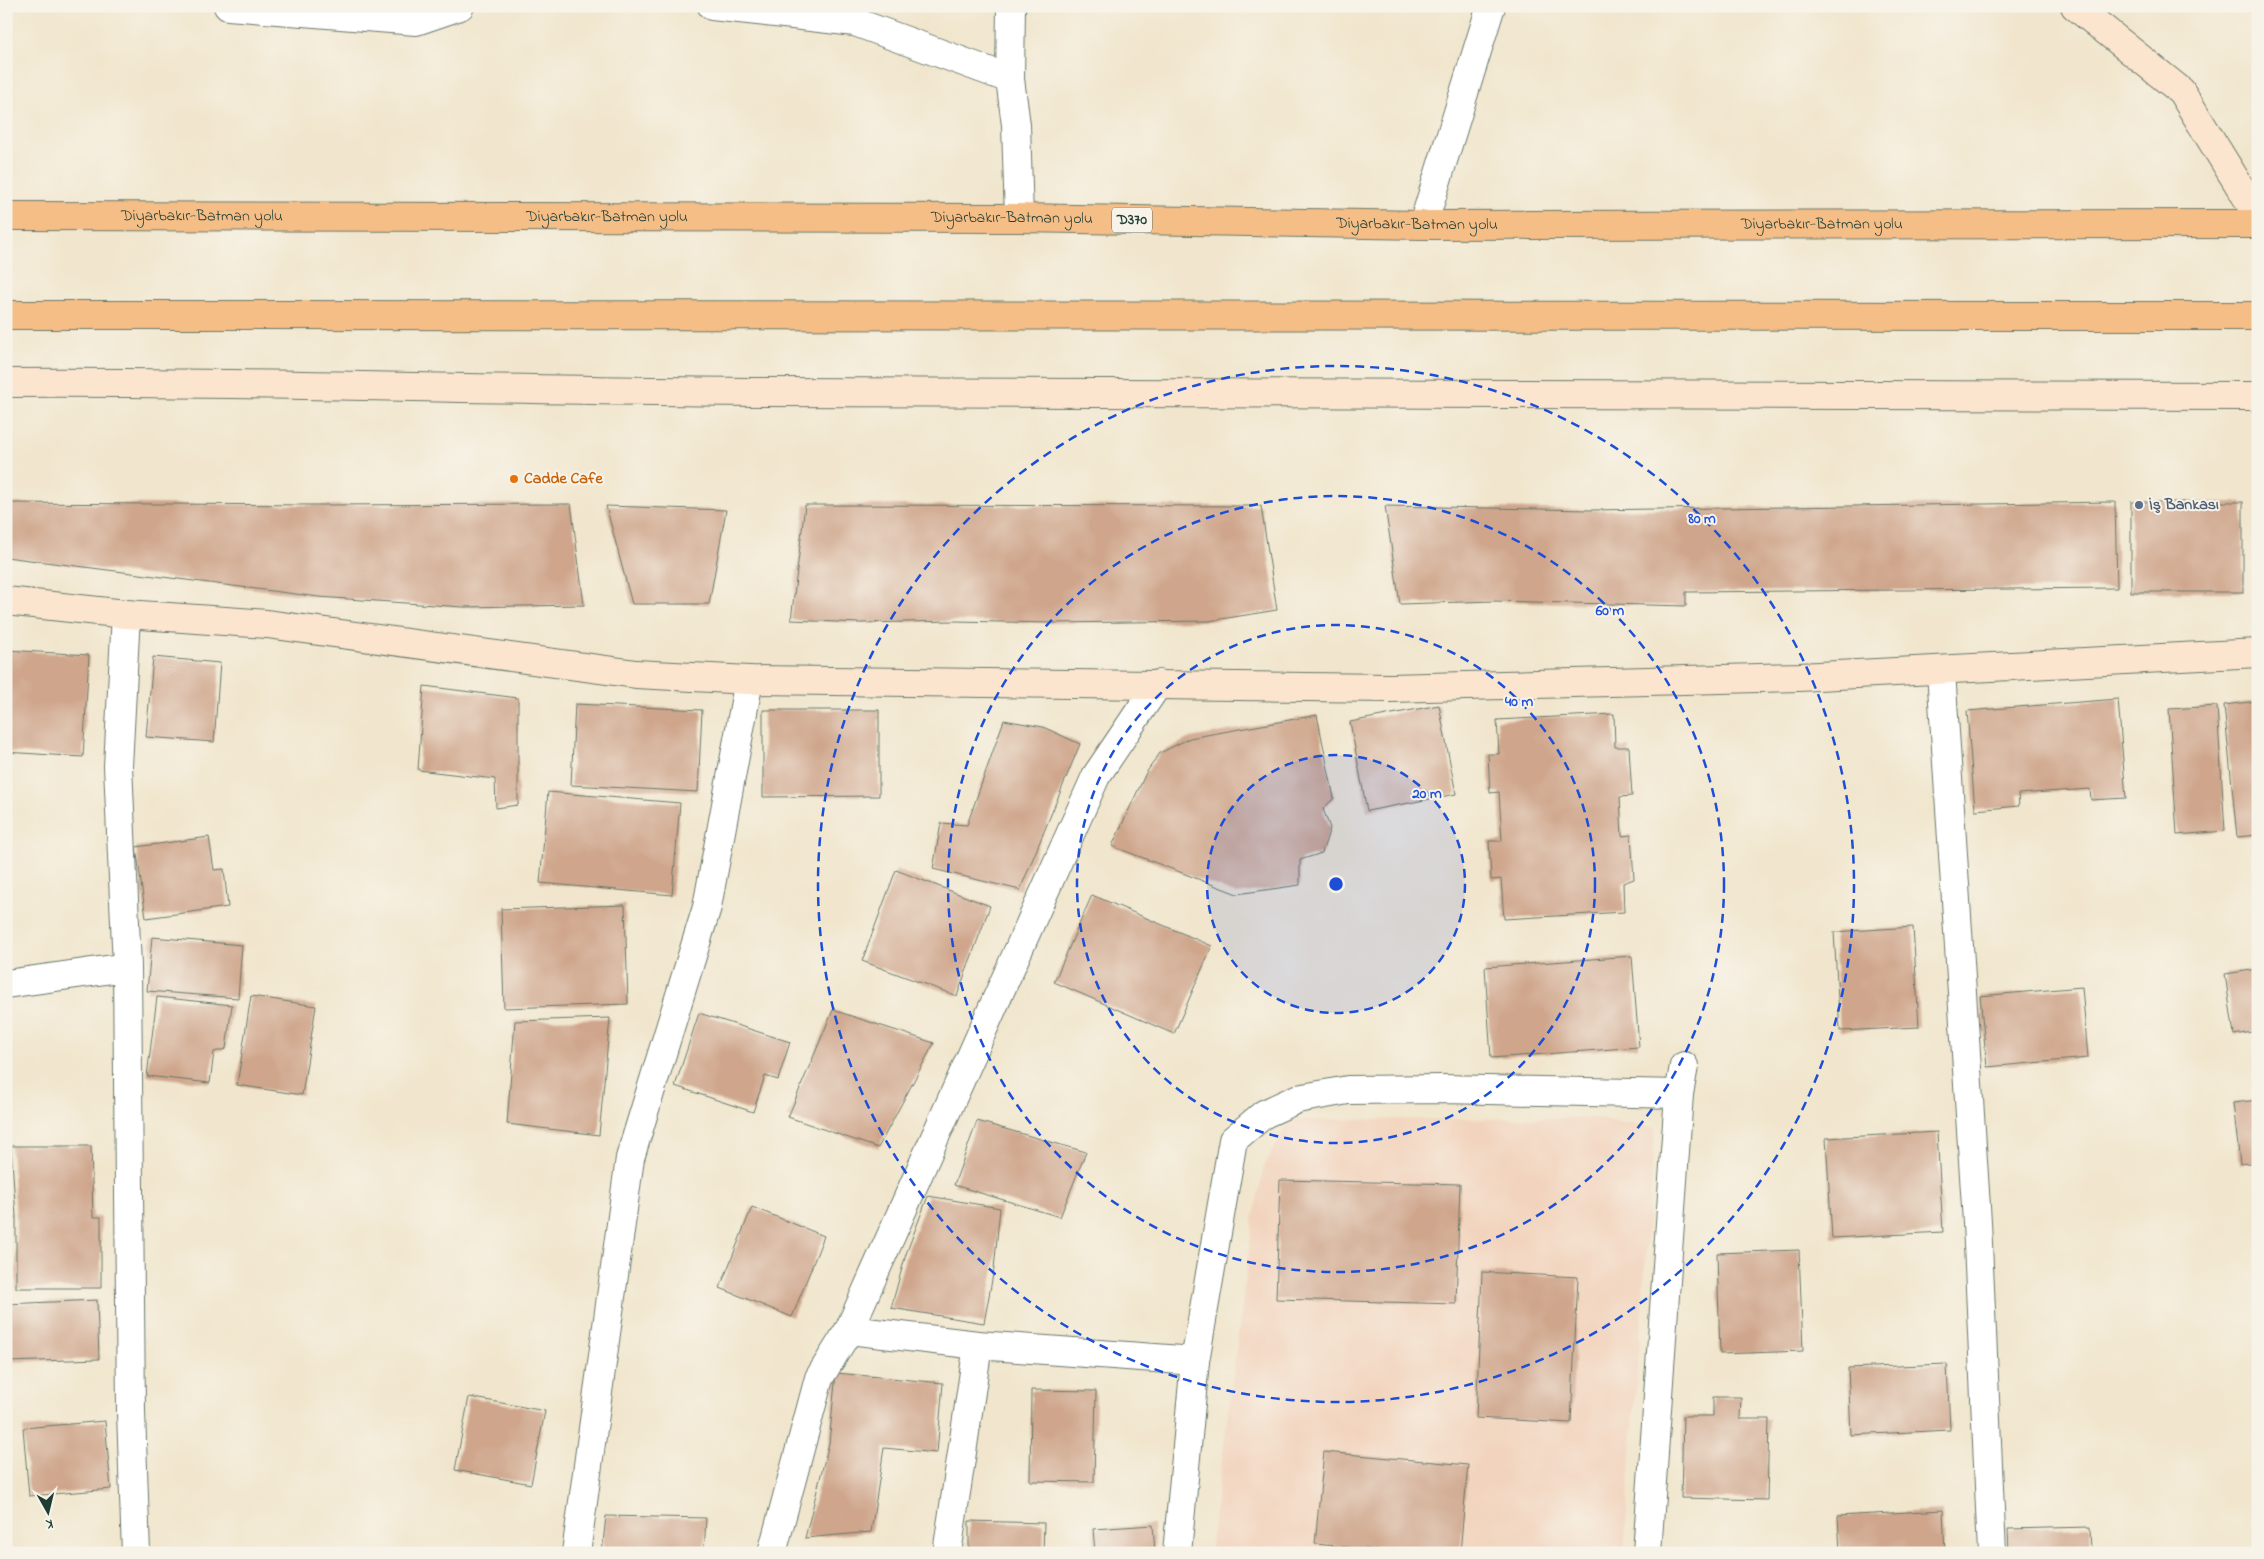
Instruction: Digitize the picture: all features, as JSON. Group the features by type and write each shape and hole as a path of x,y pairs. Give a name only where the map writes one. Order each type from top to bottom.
{"highway":[{"name":"Diyarbakır-Batman yolu","path":"6,216 1020,218 1423,225 2258,224"},
{"path":"6,315 2258,316"}],"street":[{"path":"228,6 416,21 460,6"},
{"path":"712,6 855,22 1010,79"},
{"path":"1011,6 1010,79 1016,125 1020,218"},
{"path":"1423,225 1491,6"},
{"path":"2075,6 2181,91 2258,216"},
{"path":"6,383 142,382 760,392 1789,393 2258,396"},
{"path":"6,601 126,614 267,624 636,674 749,680 1390,688 1941,670 2258,653"},
{"path":"126,614 118,766 127,967 131,1412 136,1553"},
{"path":"1941,670 1978,1222 1992,1553"},
{"path":"576,1553 630,1158 707,907 749,680"},
{"path":"772,1553 819,1378 849,1330 1096,776 1158,684"},
{"path":"6,984 127,967"},
{"path":"1647,1553 1679,1094 1684,1066"},
{"path":"1177,1553 1195,1361 1232,1140 1264,1114 1297,1099 1348,1090 1443,1089 1679,1094"},
{"path":"849,1330 978,1346 1195,1361"},
{"path":"947,1553 978,1346"}],"shaded area":[{"path":"1592,1118 1655,1128 1624,1553 1210,1553 1253,1220 1264,1167 1289,1120"}],"building":[{"path":"2115,502 2117,588 1686,592 1686,606 1494,601 1400,604 1385,506 1590,510"},
{"path":"2131,502 2243,502 2243,592 2131,592"},
{"path":"6,503 571,504 584,605 463,607 319,597 6,557"},
{"path":"805,505 1261,506 1277,610 1209,621 859,623 791,620"},
{"path":"606,506 726,510 709,604 632,604"},
{"path":"6,650 89,655 83,757 6,752"},
{"path":"153,657 220,663 214,742 146,737"},
{"path":"424,686 518,698 518,805 496,808 495,779 418,770"},
{"path":"2118,699 2126,798 2091,800 2090,789 2018,794 2019,806 1975,810 1967,711"},
{"path":"2258,701 2258,835 2237,837 2224,705"},
{"path":"575,704 702,710 698,792 571,785"},
{"path":"1439,705 1456,794 1367,811 1350,722"},
{"path":"2217,706 2225,831 2177,835 2169,709"},
{"path":"763,710 879,710 879,796 763,797"},
{"path":"1614,714 1615,747 1629,747 1632,796 1620,797 1622,836 1631,835 1634,879 1623,883 1624,912 1504,919 1501,879 1491,880 1489,841 1502,841 1499,792 1490,793 1488,754 1499,754 1497,720"},
{"path":"1317,715 1334,798 1323,809 1330,828 1322,853 1300,860 1300,885 1237,894 1112,846 1146,773 1160,753 1190,738"},
{"path":"1004,720 1043,727 1080,744 1020,890 933,869 941,823 967,825"},
{"path":"548,792 680,803 672,895 540,883"},
{"path":"209,837 214,870 224,869 228,907 146,918 136,847"},
{"path":"896,870 990,906 957,996 862,961"},
{"path":"1092,895 1212,946 1174,1034 1054,982"},
{"path":"625,905 628,1004 504,1008 501,909"},
{"path":"1913,927 1919,1027 1840,1031 1834,932"},
{"path":"152,937 242,945 238,998 147,991"},
{"path":"1632,956 1639,1047 1491,1058 1485,967"},
{"path":"2258,969 2258,1031 2234,1035 2225,974"},
{"path":"2082,987 2088,1058 1987,1067 1980,996"},
{"path":"251,996 316,1006 302,1095 237,1085"},
{"path":"157,997 232,1005 226,1049 214,1052 210,1083 147,1076"},
{"path":"833,1010 934,1043 878,1148 788,1117"},
{"path":"699,1013 790,1042 778,1080 765,1076 753,1112 675,1086"},
{"path":"610,1018 599,1135 507,1124 515,1021"},
{"path":"2258,1100 2258,1162 2240,1164 2233,1103"},
{"path":"977,1121 1086,1152 1060,1217 954,1185"},
{"path":"1937,1132 1943,1232 1832,1238 1826,1138"},
{"path":"11,1146 91,1146 93,1217 101,1217 101,1288 16,1288 16,1217"},
{"path":"1280,1180 1460,1184 1456,1304 1276,1299"},
{"path":"928,1196 1000,1208 994,1269 984,1323 891,1308 906,1254"},
{"path":"752,1207 824,1236 792,1317 720,1288"},
{"path":"1799,1250 1803,1351 1720,1354 1717,1253"},
{"path":"1482,1272 1578,1277 1571,1423 1476,1418"},
{"path":"97,1300 99,1359 8,1362 6,1304"},
{"path":"1947,1364 1950,1430 1851,1435 1848,1368"},
{"path":"836,1373 943,1383 937,1453 884,1448 871,1532 805,1538 829,1443"},
{"path":"1031,1390 1096,1391 1094,1482 1030,1481"},
{"path":"469,1397 545,1411 531,1484 455,1470"},
{"path":"1713,1397 1741,1397 1740,1419 1769,1419 1767,1500 1681,1498 1683,1416 1713,1416"},
{"path":"105,1421 111,1489 29,1496 23,1428"},
{"path":"1324,1452 1468,1465 1460,1553 1406,1553 1315,1544"},
{"path":"1943,1510 1945,1553 1840,1553 1838,1516"},
{"path":"606,1516 706,1518 704,1553 602,1553"},
{"path":"969,1521 1044,1523 1043,1553 969,1553"},
{"path":"1153,1525 1155,1553 1095,1553 1093,1529"},
{"path":"2090,1527 2091,1553 2009,1553 2008,1529"}],"place":[{"name":"Cadde Cafe","path":"514,479"},
{"name":"İş Bankası","path":"2139,505"}]}
